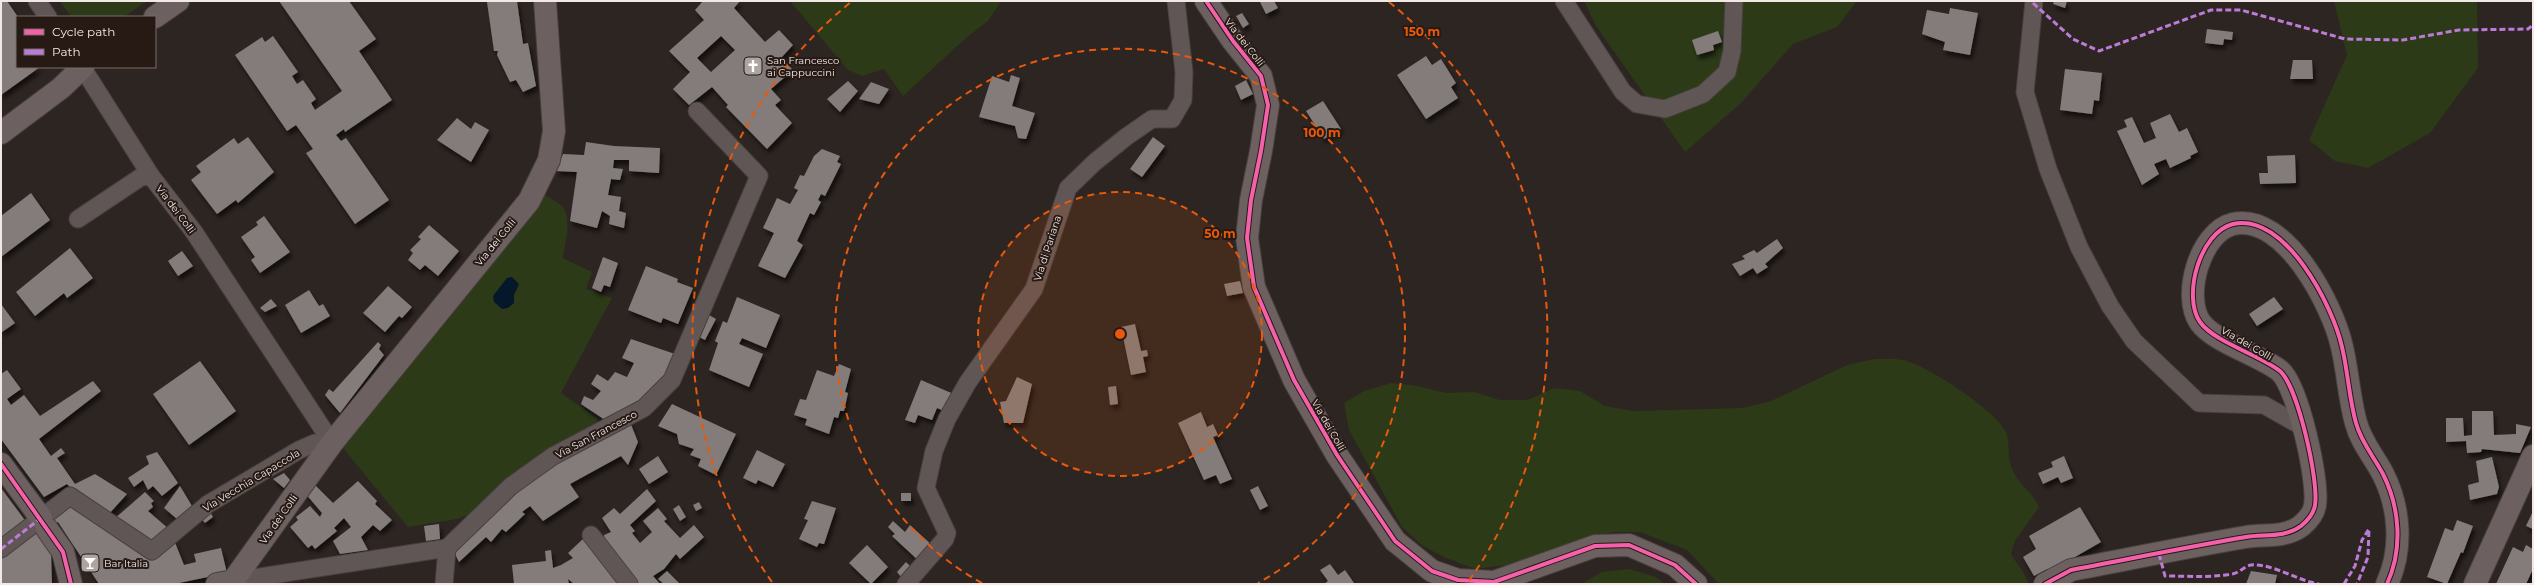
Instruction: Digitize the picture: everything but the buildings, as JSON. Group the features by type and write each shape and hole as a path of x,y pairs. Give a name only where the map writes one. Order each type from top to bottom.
{"street":[{"path":"37,1 47,16"},
{"path":"156,16 178,1"},
{"name":"Via dei Colli","path":"225,582 332,443 529,201 549,160 554,132 546,1"},
{"name":"Via di Pariana","path":"906,584 945,539 946,533 926,488 934,451 947,419 968,382 1034,289 1068,188 1095,162 1126,137 1152,120 1172,120 1182,104 1184,72 1176,1"},
{"name":"Via dei Colli","path":"1206,1 1233,41 1262,76 1268,105 1262,151 1251,200 1247,238 1254,288 1294,380 1337,455 1395,541 1432,571 1458,580 1494,582 1595,546 1629,545 1675,565 1696,584"},
{"path":"1564,1 1623,92 1637,104 1665,109 1703,94 1727,72 1732,52 1734,1"},
{"path":"2031,2 2025,92 2048,169 2079,247 2110,306 2134,341 2199,403 2264,406 2303,427"},
{"path":"1,133 61,88 82,68"},
{"name":"Via dei Colli","path":"84,68 152,176 194,232 332,443"},
{"name":"Via San Francesco","path":"447,548 511,486 553,456 644,408 672,380 759,176 697,111"},
{"name":"Via dei Colli","path":"78,219 141,177 152,176"},
{"name":"Via dei Colli","path":"2045,584 2071,570 2249,537 2281,534 2300,527 2308,519 2315,506 2314,481 2303,427 2298,403 2290,384 2281,372 2228,343 2207,328 2200,322 2196,310 2194,291 2198,261 2212,236 2232,224 2256,226 2279,237 2300,258 2331,314 2342,345 2350,404 2358,431 2395,499 2398,536 2394,569 2387,584"},
{"name":"Via Vecchia Capaccola","path":"44,523 66,498 74,498 152,551 208,504 299,450 315,443 332,443"},
{"path":"2475,584 2533,456"},
{"path":"1,464 63,552 71,584"},
{"path":"1,549 44,523"},
{"path":"590,535 629,584"},
{"path":"225,582 447,548 444,584"}],"green space":[{"path":"60,1 147,1 125,16 70,16"},
{"path":"790,1 1001,1 988,21 967,37 903,96 884,69 862,76 848,70"},
{"path":"1584,1 1857,1 1837,27 1793,44 1741,103 1685,152 1596,26"},
{"path":"2334,1 2477,1 2478,68 2430,133 2368,168 2335,161 2309,140 2347,55"},
{"path":"545,195 561,205 567,216 567,230 563,258 592,272 586,289 612,298 561,393 598,419 595,427 540,456 506,479 471,514 457,519 408,527 342,447 525,222"},
{"path":"1875,359 1903,360 1927,370 1975,401 2000,423 2006,432 2009,458 2012,468 2017,478 2034,498 2039,507 2015,541 2011,554 2028,584 1719,584 1687,550 1640,532 1613,532 1588,537 1523,563 1475,569 1446,558 1423,546 1402,527 1349,430 1344,403 1364,391 1391,383 1418,386 1446,393 1474,392 1500,400 1528,400 1554,388 1580,391 1605,406 1633,411 1743,408 1771,401 1847,365"},
{"path":"1629,569 1656,577 1664,584 1582,584 1601,572"}],"water":[{"path":"512,277 519,284 514,295 514,303 508,308 502,309 494,302 493,296 507,278"}],"marked path":[{"path":"2033,3 2073,39 2099,51 2211,10 2241,10 2345,39 2403,40 2459,30 2528,29 2533,25"},
{"path":"1,549 41,518"},
{"path":"2344,584 2355,566 2362,540 2369,529 2368,557 2357,584"},
{"path":"2159,554 2165,576 2223,575 2235,573 2251,565 2259,565 2276,569 2319,584"}],"cycle path":[{"path":"1206,1 1233,41 1261,76 1268,105 1261,151 1251,200 1247,238 1254,287 1294,380 1337,455 1395,541 1432,571 1458,580 1494,582 1595,546 1629,545 1675,565 1696,584"},
{"path":"2045,584 2071,570 2246,537 2281,534 2295,530 2312,514 2315,505 2314,476 2306,435 2294,395 2287,380 2280,371 2271,365 2216,336 2200,322 2195,311 2193,297 2194,282 2197,266 2203,252 2211,239 2221,229 2233,224 2252,224 2271,232 2288,247 2304,266 2317,287 2337,329 2346,366 2358,430 2389,487 2396,515 2396,557 2387,584"},
{"path":"1,464 63,552 71,584"}],"place":[{"name":"San Francesco ai Cappuccini","path":"753,66"},
{"name":"Bar Italia","path":"90,563"}]}
